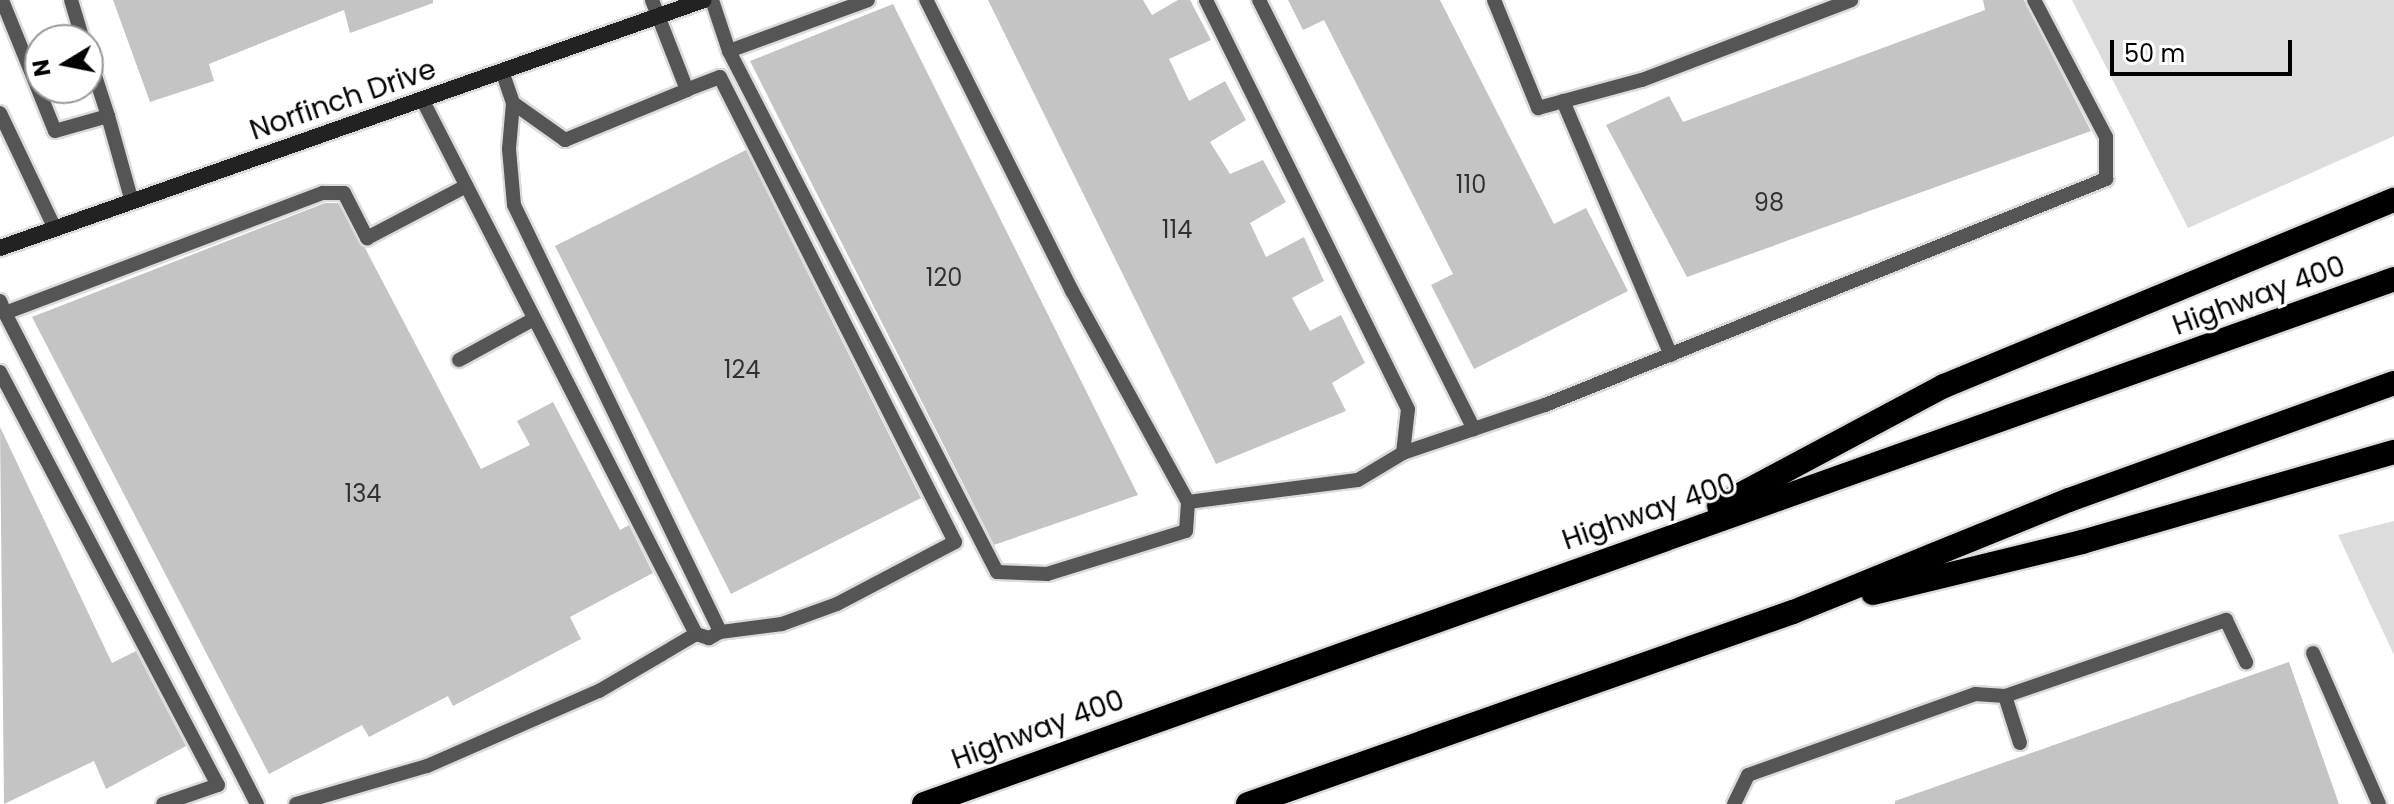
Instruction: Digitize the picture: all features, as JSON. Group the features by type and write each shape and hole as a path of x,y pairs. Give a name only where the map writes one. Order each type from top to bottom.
{"highway":[{"path":"1656,540 1944,386 2394,200"},
{"name":"Highway 400","path":"924,804 1656,540 2394,279"},
{"path":"1248,804 1793,612 2069,500 2394,383"},
{"path":"1793,612 2082,542 2394,452"}],"street":[{"name":"Norfinch Drive","path":"0,248 704,0"}],"lane":[{"path":"2,0 55,131 108,116"},
{"path":"71,0 78,24"},
{"path":"652,0 686,90"},
{"path":"712,0 729,51 997,572 1047,574 1186,531 1188,502 1072,291 926,0"},
{"path":"729,51 868,0"},
{"path":"1206,0 1408,409 1403,453"},
{"path":"1259,0 1474,429"},
{"path":"1494,0 1538,108 1642,80 1851,0"},
{"path":"1188,502 1358,480 1403,453 1671,355 2106,179 2106,137 2034,0"},
{"path":"513,103 565,140 738,68"},
{"path":"502,71 513,103 509,149 514,205 720,632"},
{"path":"422,99 696,634 709,638 720,632 782,624 837,604 955,542 720,77"},
{"path":"1563,101 1671,355"},
{"path":"104,104 132,202"},
{"path":"0,113 55,229"},
{"path":"257,804 3,307 323,193 344,193 367,238 466,186"},
{"path":"459,360 534,319"},
{"path":"0,372 218,785 163,804"},
{"path":"1734,804 1748,775 1975,694 2005,696 2226,620 2246,662"},
{"path":"296,804 427,766 599,691 696,634"},
{"path":"2313,653 2379,804"},
{"path":"2005,696 2020,743"}],"shaded area":[{"path":"2072,0 2394,0 2394,136 2188,228"},
{"path":"2394,521 2394,655 2338,535"}],"building":[{"path":"113,0 433,0 433,3 350,33 344,10 209,64 214,81 150,102"},
{"path":"988,0 1143,0 1152,15 1178,0 1190,0 1211,40 1169,59 1189,101 1225,81 1246,120 1210,142 1230,174 1263,160 1286,202 1250,223 1266,257 1304,237 1324,281 1292,298 1310,331 1341,315 1365,363 1332,383 1346,411 1216,464"},
{"path":"1288,0 1440,0 1554,224 1586,208 1628,291 1474,369 1431,285 1453,274 1324,20 1303,30"},
{"path":"1983,0 2024,0 2091,131 1687,277 1606,125 1669,96 1683,122 1985,10"},
{"path":"893,4 1138,495 994,545 750,61"},
{"path":"746,150 921,498 731,594 555,246"},
{"path":"325,203 338,203 365,248 481,469 530,445 517,421 553,402 620,530 629,525 653,573 570,617 581,639 453,706 448,696 369,737 362,725 269,774 32,317"},
{"path":"0,427 112,663 136,651 186,746 106,789 94,761 4,804"},
{"path":"2289,662 2339,804 1895,804 1895,801"}]}
